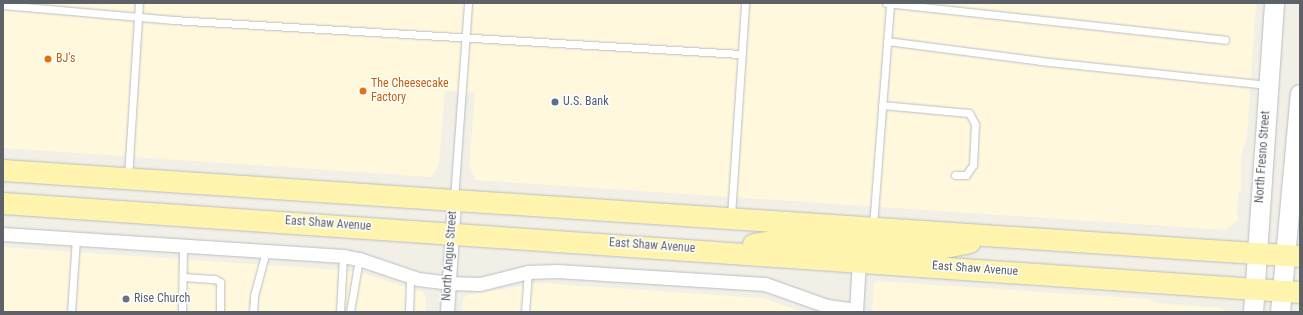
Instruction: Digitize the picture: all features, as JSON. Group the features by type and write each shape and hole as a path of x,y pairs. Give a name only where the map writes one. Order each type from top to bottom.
{"main road":[{"name":"North Fresno Street","path":"1253,312 1274,3"},
{"path":"1280,312 1291,291 1300,94"},
{"path":"3,170 730,220 1293,256"},
{"name":"East Shaw Avenue","path":"3,203 717,250 1291,291"},
{"path":"717,250 785,239 849,243 865,238 873,229"},
{"path":"860,260 866,247 874,245 939,248 993,236"}],"street":[{"name":"North Angus Street","path":"447,312 454,201"},
{"path":"3,234 343,256 359,259 410,276 449,283 480,284 528,272 557,271 765,284 827,306 856,311 860,260"}],"lane":[{"path":"128,179 139,3"},
{"path":"454,201 468,3"},
{"path":"730,220 745,3"},
{"path":"886,3 1226,40"},
{"path":"873,229 890,3"},
{"path":"3,5 310,29 465,36 741,54"},
{"path":"887,41 1040,61 1268,85"},
{"path":"882,105 969,113 976,124 973,165 966,176 955,175"},
{"path":"71,312 76,238"},
{"path":"182,312 184,246"},
{"path":"253,312 254,296 266,251"},
{"path":"340,312 343,256"},
{"path":"350,312 359,259"},
{"path":"526,312 528,272"},
{"path":"409,312 410,276"},
{"path":"184,277 215,279 220,282 220,312"}],"shaded area":[{"path":"3,3 1256,3 1247,138 1241,156 1241,191 1238,193 1237,213 1239,219 1226,230 476,180 469,166 475,93 445,91 439,164 431,177 3,148"},
{"path":"3,247 356,271 423,292 426,297 425,312 3,312"},
{"path":"879,281 1149,299 1155,303 1222,308 1226,312 872,312 874,283"},
{"path":"541,283 762,298 804,312 462,312 463,299 467,295"}],"place":[{"name":"BJ's","path":"48,59"},
{"name":"The Cheesecake Factory","path":"363,91"},
{"name":"U.S. Bank","path":"555,102"},
{"name":"Rise Church","path":"126,299"}]}
